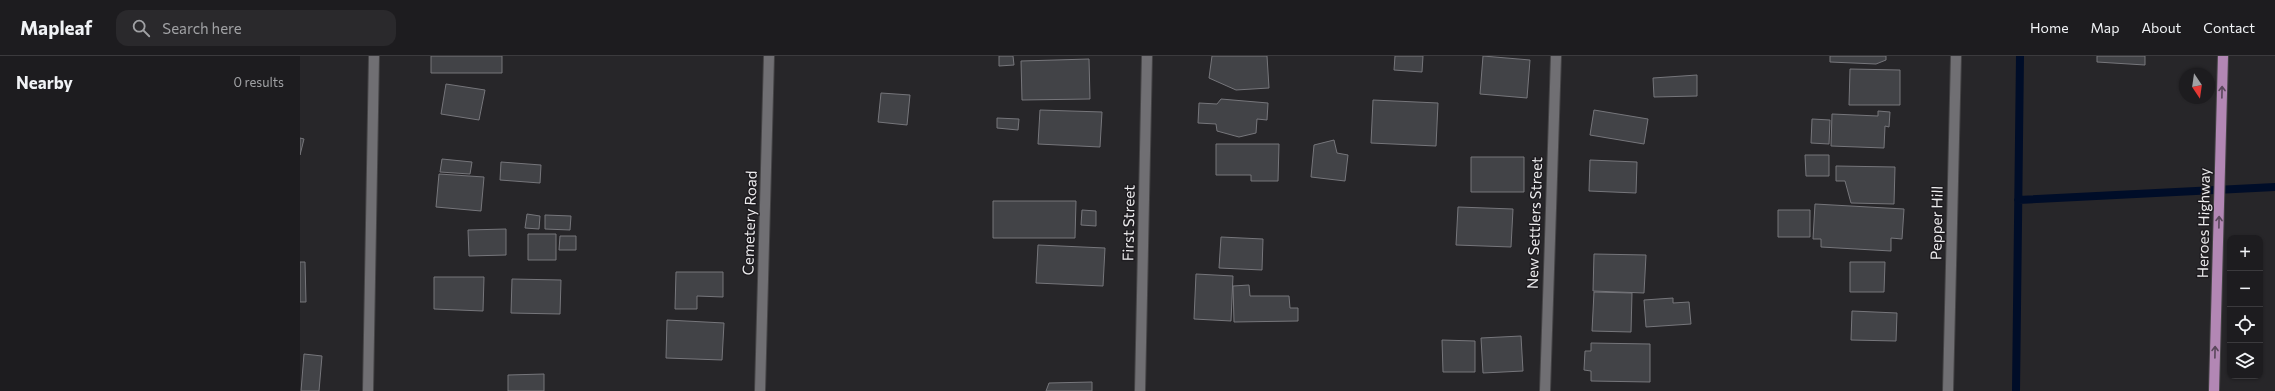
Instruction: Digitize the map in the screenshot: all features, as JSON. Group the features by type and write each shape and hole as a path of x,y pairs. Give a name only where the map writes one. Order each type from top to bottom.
{"main road":[{"name":"Heroes Highway","path":"2214,391 2223,56"}],"street":[{"path":"368,391 374,56"},
{"name":"Cemetery Road","path":"760,391 770,56"},
{"name":"First Street","path":"1140,391 1147,56"},
{"name":"New Settlers Street","path":"1545,391 1556,56"},
{"name":"Pepper Hill","path":"1948,391 1956,56"}],"building":[{"path":"431,56 502,56 502,73 431,73"},
{"path":"999,56 1013,56 1014,65 999,66"},
{"path":"1212,56 1267,56 1269,88 1236,90 1209,78"},
{"path":"1395,56 1423,56 1422,72 1394,70"},
{"path":"1483,56 1530,60 1527,98 1480,94"},
{"path":"1830,56 1886,56 1886,60 1876,64 1830,62"},
{"path":"2097,56 2145,56 2145,65 2097,62"},
{"path":"1089,59 1090,99 1022,100 1021,61"},
{"path":"1850,69 1900,70 1900,105 1849,105"},
{"path":"1697,75 1697,96 1654,97 1653,78"},
{"path":"446,84 485,90 479,120 441,114"},
{"path":"881,93 910,95 907,125 878,122"},
{"path":"1221,99 1268,103 1267,120 1257,119 1256,133 1239,137 1217,131 1216,124 1198,123 1199,103 1217,104"},
{"path":"1373,100 1438,103 1436,146 1371,143"},
{"path":"1040,110 1102,112 1100,147 1038,144"},
{"path":"1594,110 1648,119 1644,144 1590,135"},
{"path":"1878,111 1890,112 1889,127 1885,126 1884,148 1831,146 1832,114 1878,116"},
{"path":"997,118 1019,119 1018,130 997,128"},
{"path":"1812,119 1830,120 1829,144 1811,143"},
{"path":"300,138 304,139 300,155"},
{"path":"1334,140 1337,153 1348,155 1345,181 1311,177 1314,145"},
{"path":"1216,144 1279,144 1278,181 1251,181 1251,175 1216,175"},
{"path":"1805,155 1829,155 1829,176 1806,176"},
{"path":"1471,157 1524,157 1524,192 1471,192"},
{"path":"442,159 472,162 470,174 440,172"},
{"path":"1590,160 1637,162 1636,193 1589,191"},
{"path":"501,162 541,165 540,183 500,180"},
{"path":"1836,166 1895,167 1894,204 1851,203 1845,181 1836,181"},
{"path":"439,174 484,177 481,211 436,207"},
{"path":"993,201 1076,201 1075,238 993,238"},
{"path":"1815,204 1904,209 1902,239 1891,238 1891,251 1821,247 1821,239 1813,239"},
{"path":"1458,207 1513,209 1511,247 1456,245"},
{"path":"1082,210 1096,211 1096,226 1081,225"},
{"path":"1778,210 1810,210 1810,237 1778,237"},
{"path":"527,214 540,216 539,229 525,228"},
{"path":"545,215 571,216 570,230 545,229"},
{"path":"506,229 506,255 469,256 468,230"},
{"path":"528,234 556,234 556,260 528,260"},
{"path":"560,236 576,236 576,250 559,250"},
{"path":"1221,237 1263,239 1262,270 1219,268"},
{"path":"1038,245 1105,248 1103,286 1036,283"},
{"path":"1594,254 1646,255 1644,293 1593,291"},
{"path":"300,262 305,262 306,302 300,302"},
{"path":"1850,262 1885,262 1884,292 1850,292"},
{"path":"676,272 723,272 723,297 697,296 697,309 675,309"},
{"path":"1196,274 1233,276 1231,321 1194,319"},
{"path":"434,277 484,277 483,311 434,309"},
{"path":"512,279 561,280 560,314 511,313"},
{"path":"1249,285 1250,296 1289,296 1290,308 1298,308 1298,321 1234,322 1233,286"},
{"path":"1594,292 1632,293 1631,332 1592,331"},
{"path":"1673,298 1673,303 1689,302 1691,324 1646,327 1644,300"},
{"path":"1852,311 1897,313 1896,341 1851,340"},
{"path":"667,320 724,323 722,360 666,358"},
{"path":"1521,336 1523,371 1483,373 1481,338"},
{"path":"1442,340 1475,341 1475,372 1443,372"},
{"path":"1591,343 1650,344 1650,382 1591,381 1591,371 1584,370 1585,351 1591,351"},
{"path":"304,354 322,356 319,391 301,391"},
{"path":"544,374 544,391 508,391 508,375"},
{"path":"1092,382 1092,391 1046,391 1049,383"}],"waterway":[{"path":"2016,391 2020,56"},
{"path":"2018,200 2275,187"}]}
